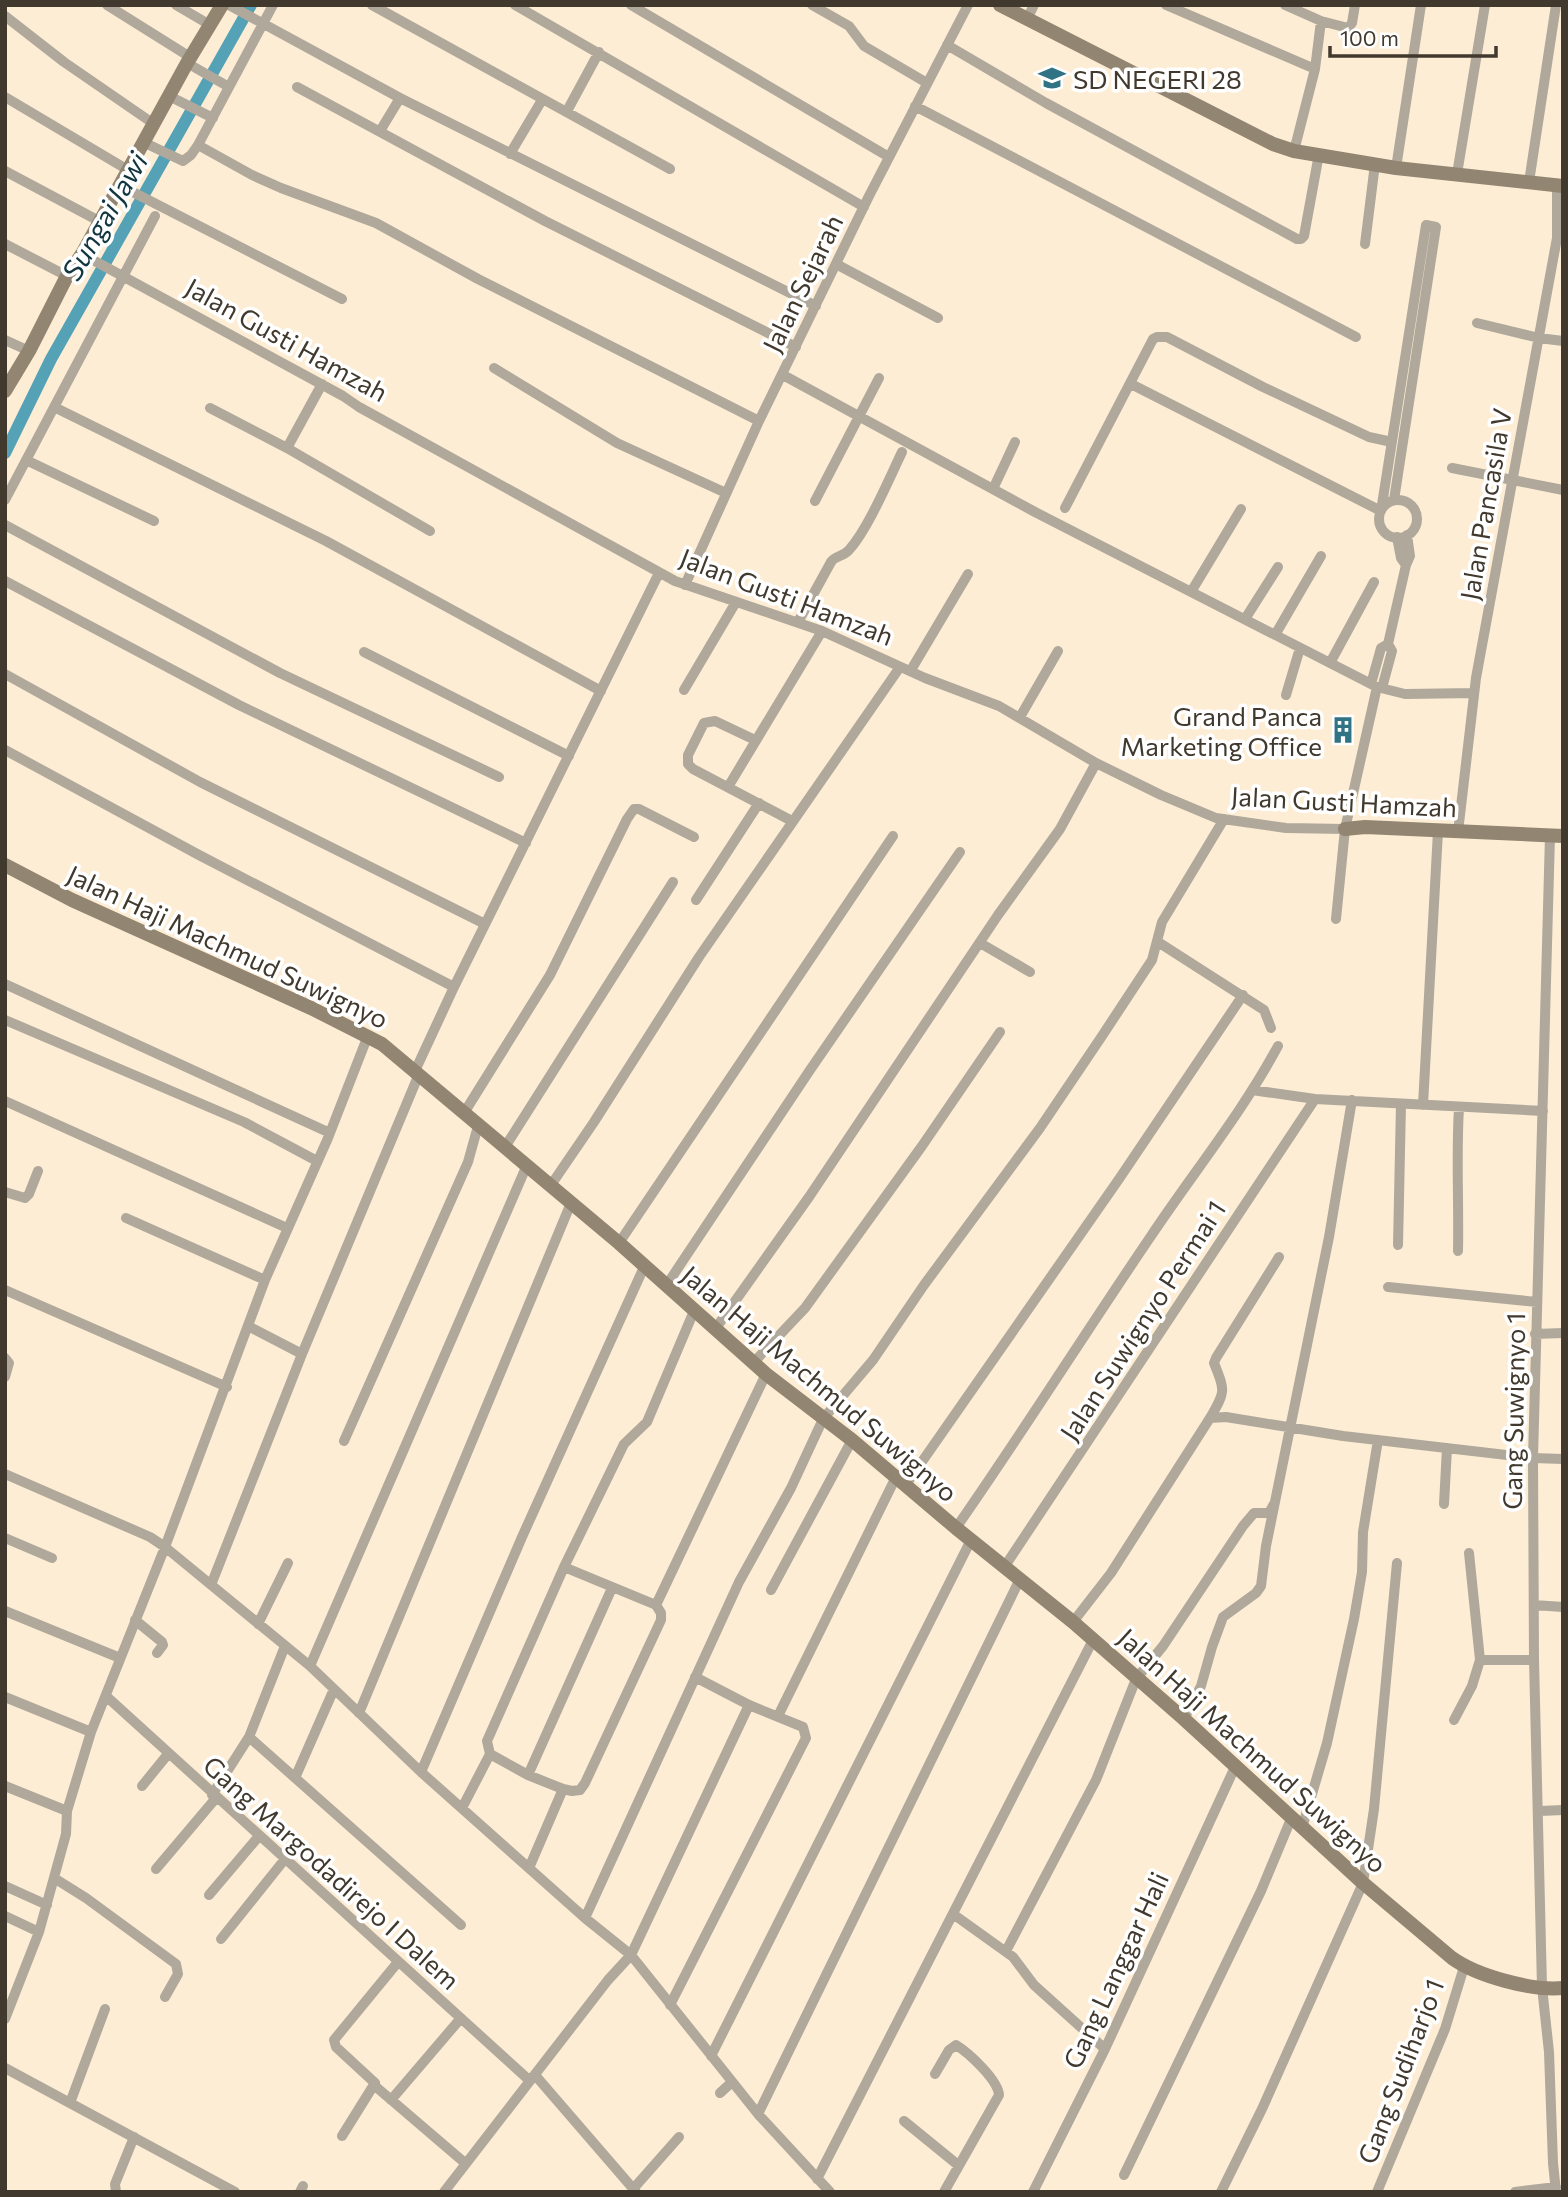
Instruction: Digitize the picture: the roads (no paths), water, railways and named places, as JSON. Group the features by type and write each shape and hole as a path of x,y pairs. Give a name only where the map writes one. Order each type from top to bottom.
{"street":[{"path":"107,5 226,85"},
{"path":"176,5 210,25"},
{"path":"149,145 178,159 187,160 198,145 207,115 259,23 273,5"},
{"path":"372,5 670,169"},
{"path":"515,5 864,208"},
{"path":"631,5 889,157"},
{"path":"812,5 849,26 864,47 927,83"},
{"name":"Jalan Sejarah","path":"685,585 759,421 889,157 968,5"},
{"path":"1000,5 1273,144 1396,168 1560,185"},
{"path":"1027,19 1034,5"},
{"path":"1166,5 1315,69"},
{"path":"1285,5 1321,21 1348,29 1352,23 1354,5"},
{"path":"1396,168 1421,5"},
{"path":"1457,174 1485,5"},
{"path":"1529,182 1556,5"},
{"path":"6,387 29,351 67,276 86,256 100,221 125,188 128,170 149,145 154,124 175,98 189,60 210,25 227,6 400,98 816,306"},
{"path":"5,16 64,62 154,124"},
{"path":"1294,150 1315,69 1321,21"},
{"path":"947,46 1046,103 1297,239 1304,236 1319,154"},
{"path":"567,111 599,52"},
{"path":"297,87 545,220 796,347"},
{"path":"5,97 128,170"},
{"path":"175,98 207,115"},
{"path":"380,131 400,98"},
{"path":"510,154 542,100"},
{"path":"915,106 1356,337"},
{"path":"198,145 281,188 376,223 478,279 759,421"},
{"path":"1365,244 1375,164"},
{"path":"5,171 100,221"},
{"name":"Jalan Pancasila V","path":"1458,832 1474,693 1557,237 1560,185"},
{"path":"125,188 342,299"},
{"path":"5,500 120,275 155,216"},
{"path":"1381,511 1389,502 1404,501 1415,512 1415,527 1402,536 1383,531 1379,521 1392,442 1406,390 1436,227 1426,225 1406,390 1394,500"},
{"path":"5,244 67,276"},
{"name":"Jalan Gusti Hamzah","path":"86,256 322,384 659,573 685,585 822,631 999,706 1096,762 1161,795 1216,818 1286,828 1365,827 1556,836"},
{"path":"836,264 938,318"},
{"path":"1477,323 1563,341"},
{"path":"1065,508 1153,339 1157,337 1167,337 1369,438 1392,442"},
{"path":"5,340 29,351"},
{"path":"494,368 617,443 726,493"},
{"path":"783,376 993,489 1377,686 1405,694 1474,693"},
{"path":"814,501 879,378"},
{"path":"287,448 322,384"},
{"path":"1131,384 1381,511"},
{"path":"54,407 326,541 601,691"},
{"path":"210,408 287,448 430,531"},
{"path":"993,489 1015,442"},
{"path":"798,622 831,562 852,547 902,452"},
{"path":"26,460 154,521"},
{"path":"1452,468 1563,490"},
{"path":"1191,592 1241,509"},
{"path":"5,525 280,673 499,777"},
{"path":"1336,919 1345,829 1377,686 1392,651 1388,644 1410,556 1402,536"},
{"path":"1275,635 1321,556"},
{"path":"1245,619 1278,567"},
{"path":"211,1585 302,1354 454,987 659,573"},
{"path":"551,1185 699,957 792,821 906,668 968,574"},
{"path":"5,582 239,705 526,843"},
{"path":"1329,663 1374,582"},
{"path":"684,690 736,602"},
{"path":"728,787 822,631"},
{"path":"1286,695 1300,648"},
{"path":"364,652 569,756"},
{"path":"1020,717 1058,652"},
{"path":"5,674 200,782 485,924"},
{"path":"755,740 715,721 704,723 688,755 688,764 792,821"},
{"path":"5,750 199,855 454,987"},
{"path":"716,1328 1060,829 1096,762"},
{"path":"696,900 759,803"},
{"path":"464,1113 550,975 634,809 639,809 694,837"},
{"path":"584,1917 739,1582 791,1488 823,1419 873,1360 924,1284 1040,1128 1152,960 1162,922 1224,819"},
{"path":"1423,1105 1438,831"},
{"path":"619,1243 894,835"},
{"name":"Gang Suwignyo 1","path":"1556,836 1543,1111 1533,1458 1534,1660 1540,1811 1542,1987 1558,2162 1556,2189"},
{"path":"666,1286 960,852"},
{"name":"Jalan Haji Machmud Suwignyo","path":"5,865 72,900 311,1008 382,1044 619,1243 766,1374 852,1440 1073,1622 1184,1719 1363,1883 1464,1967 1487,1976 1542,1987 1563,1988"},
{"path":"505,1147 673,882"},
{"path":"1158,942 1264,1010 1271,1028"},
{"path":"980,943 1030,972"},
{"path":"5,984 330,1133"},
{"path":"778,1716 900,1482 1119,1180 1243,995"},
{"path":"5,1020 244,1122 317,1161"},
{"path":"754,1362 805,1308 1000,1032"},
{"path":"5,2019 10,1990 39,1931 47,1905 66,1834 67,1811 91,1732 227,1387 265,1280 330,1133 367,1038"},
{"path":"956,1528 1058,1379 1175,1199 1252,1090 1278,1046"},
{"path":"1252,1090 1315,1099 1543,1111"},
{"name":"Jalan Suwignyo Permai 1","path":"1005,1566 1315,1099"},
{"path":"1184,1719 1201,1686 1223,1617 1256,1593 1261,1586 1274,1504 1329,1237 1352,1100"},
{"path":"5,1101 287,1228"},
{"path":"1398,1245 1401,1104"},
{"path":"1458,1251 1460,1190 1457,1144 1460,1108"},
{"path":"344,1441 468,1162 478,1126"},
{"path":"310,1666 527,1165"},
{"path":"5,1192 25,1198 38,1171"},
{"path":"359,1713 571,1203"},
{"path":"126,1218 265,1280"},
{"path":"1073,1622 1111,1573 1210,1419 1223,1387 1214,1363 1216,1358 1279,1257"},
{"path":"421,1772 522,1537 644,1267"},
{"path":"1388,1287 1537,1302"},
{"path":"5,1290 227,1387"},
{"path":"463,1808 490,1754 487,1741 565,1567 624,1444 647,1422 694,1311"},
{"path":"248,1326 302,1354"},
{"path":"1535,1334 1563,1333"},
{"path":"5,1358 9,1363 5,1377"},
{"path":"656,1605 766,1374"},
{"path":"1210,1419 1226,1418 1378,1440 1563,1459"},
{"path":"771,1590 852,1440"},
{"path":"1124,2175 1261,1891 1297,1823 1327,1742 1362,1572 1363,1532 1378,1440"},
{"path":"1444,1504 1447,1448"},
{"path":"5,1474 150,1537 310,1666 421,1772 584,1917 631,1955 758,2114 830,2192"},
{"path":"1006,1951 1096,1780 1136,1679 1185,1613 1243,1526 1254,1513 1269,1513 1274,1504"},
{"path":"5,1538 52,1558"},
{"path":"711,2056 971,1540"},
{"path":"1454,1720 1472,1686 1480,1660 1469,1553"},
{"path":"258,1624 288,1563"},
{"path":"1221,2192 1262,2109 1363,1883 1374,1809 1397,1563"},
{"path":"490,1754 563,1788 580,1790 661,1620 661,1613 656,1605 565,1567"},
{"path":"758,2114 1020,1579"},
{"path":"528,1774 612,1588"},
{"path":"1534,1605 1563,1607"},
{"path":"5,1611 120,1658"},
{"path":"135,1620 162,1642 163,1645 157,1653"},
{"path":"817,2179 1093,1640"},
{"path":"156,1869 214,1797 249,1737 285,1646"},
{"path":"1480,1660 1534,1660"},
{"path":"670,2005 806,1738 803,1727 749,1705 695,1676"},
{"path":"295,1778 334,1689"},
{"name":"Gang Margodadirejo I Dalem","path":"106,1696 398,1962 532,2077 634,2190"},
{"path":"5,1697 91,1732"},
{"path":"444,2192 608,1980 631,1955 749,1705"},
{"path":"249,1737 461,1925"},
{"path":"142,1786 168,1754"},
{"name":"Gang Langgar Hali","path":"1033,2192 1105,2049 1235,1767"},
{"path":"5,1786 67,1811"},
{"path":"529,1868 563,1788"},
{"path":"1540,1811 1563,1810"},
{"path":"209,1895 259,1836"},
{"path":"221,1939 285,1860"},
{"path":"54,1878 176,1964 178,1974 165,1997"},
{"path":"5,1886 47,1905"},
{"path":"953,1914 1006,1951 1034,1985 1105,2049"},
{"path":"5,1916 39,1931"},
{"path":"398,1962 334,2040 336,2047 373,2080 374,2086 466,2163"},
{"name":"Gang Sudiharjo 1","path":"1377,2192 1445,2029 1464,1967"},
{"path":"70,2103 105,2009"},
{"path":"391,2101 461,2018"},
{"path":"935,2074 949,2050 956,2045 998,2087 999,2095 944,2192"},
{"path":"5,2068 235,2192"},
{"path":"720,2094 732,2082"},
{"path":"342,2136 374,2086"},
{"path":"904,2121 958,2165"},
{"path":"116,2192 115,2184 134,2137"},
{"path":"634,2190 679,2137"},
{"path":"1515,2192 1556,2189"}],"waterway":[{"name":"Sungai Jawi","path":"5,453 51,359 251,5"}],"place":[{"name":"SD NEGERI 28","path":"1052,78"},
{"name":"Grand Panca Marketing Office","path":"1343,730"}]}
